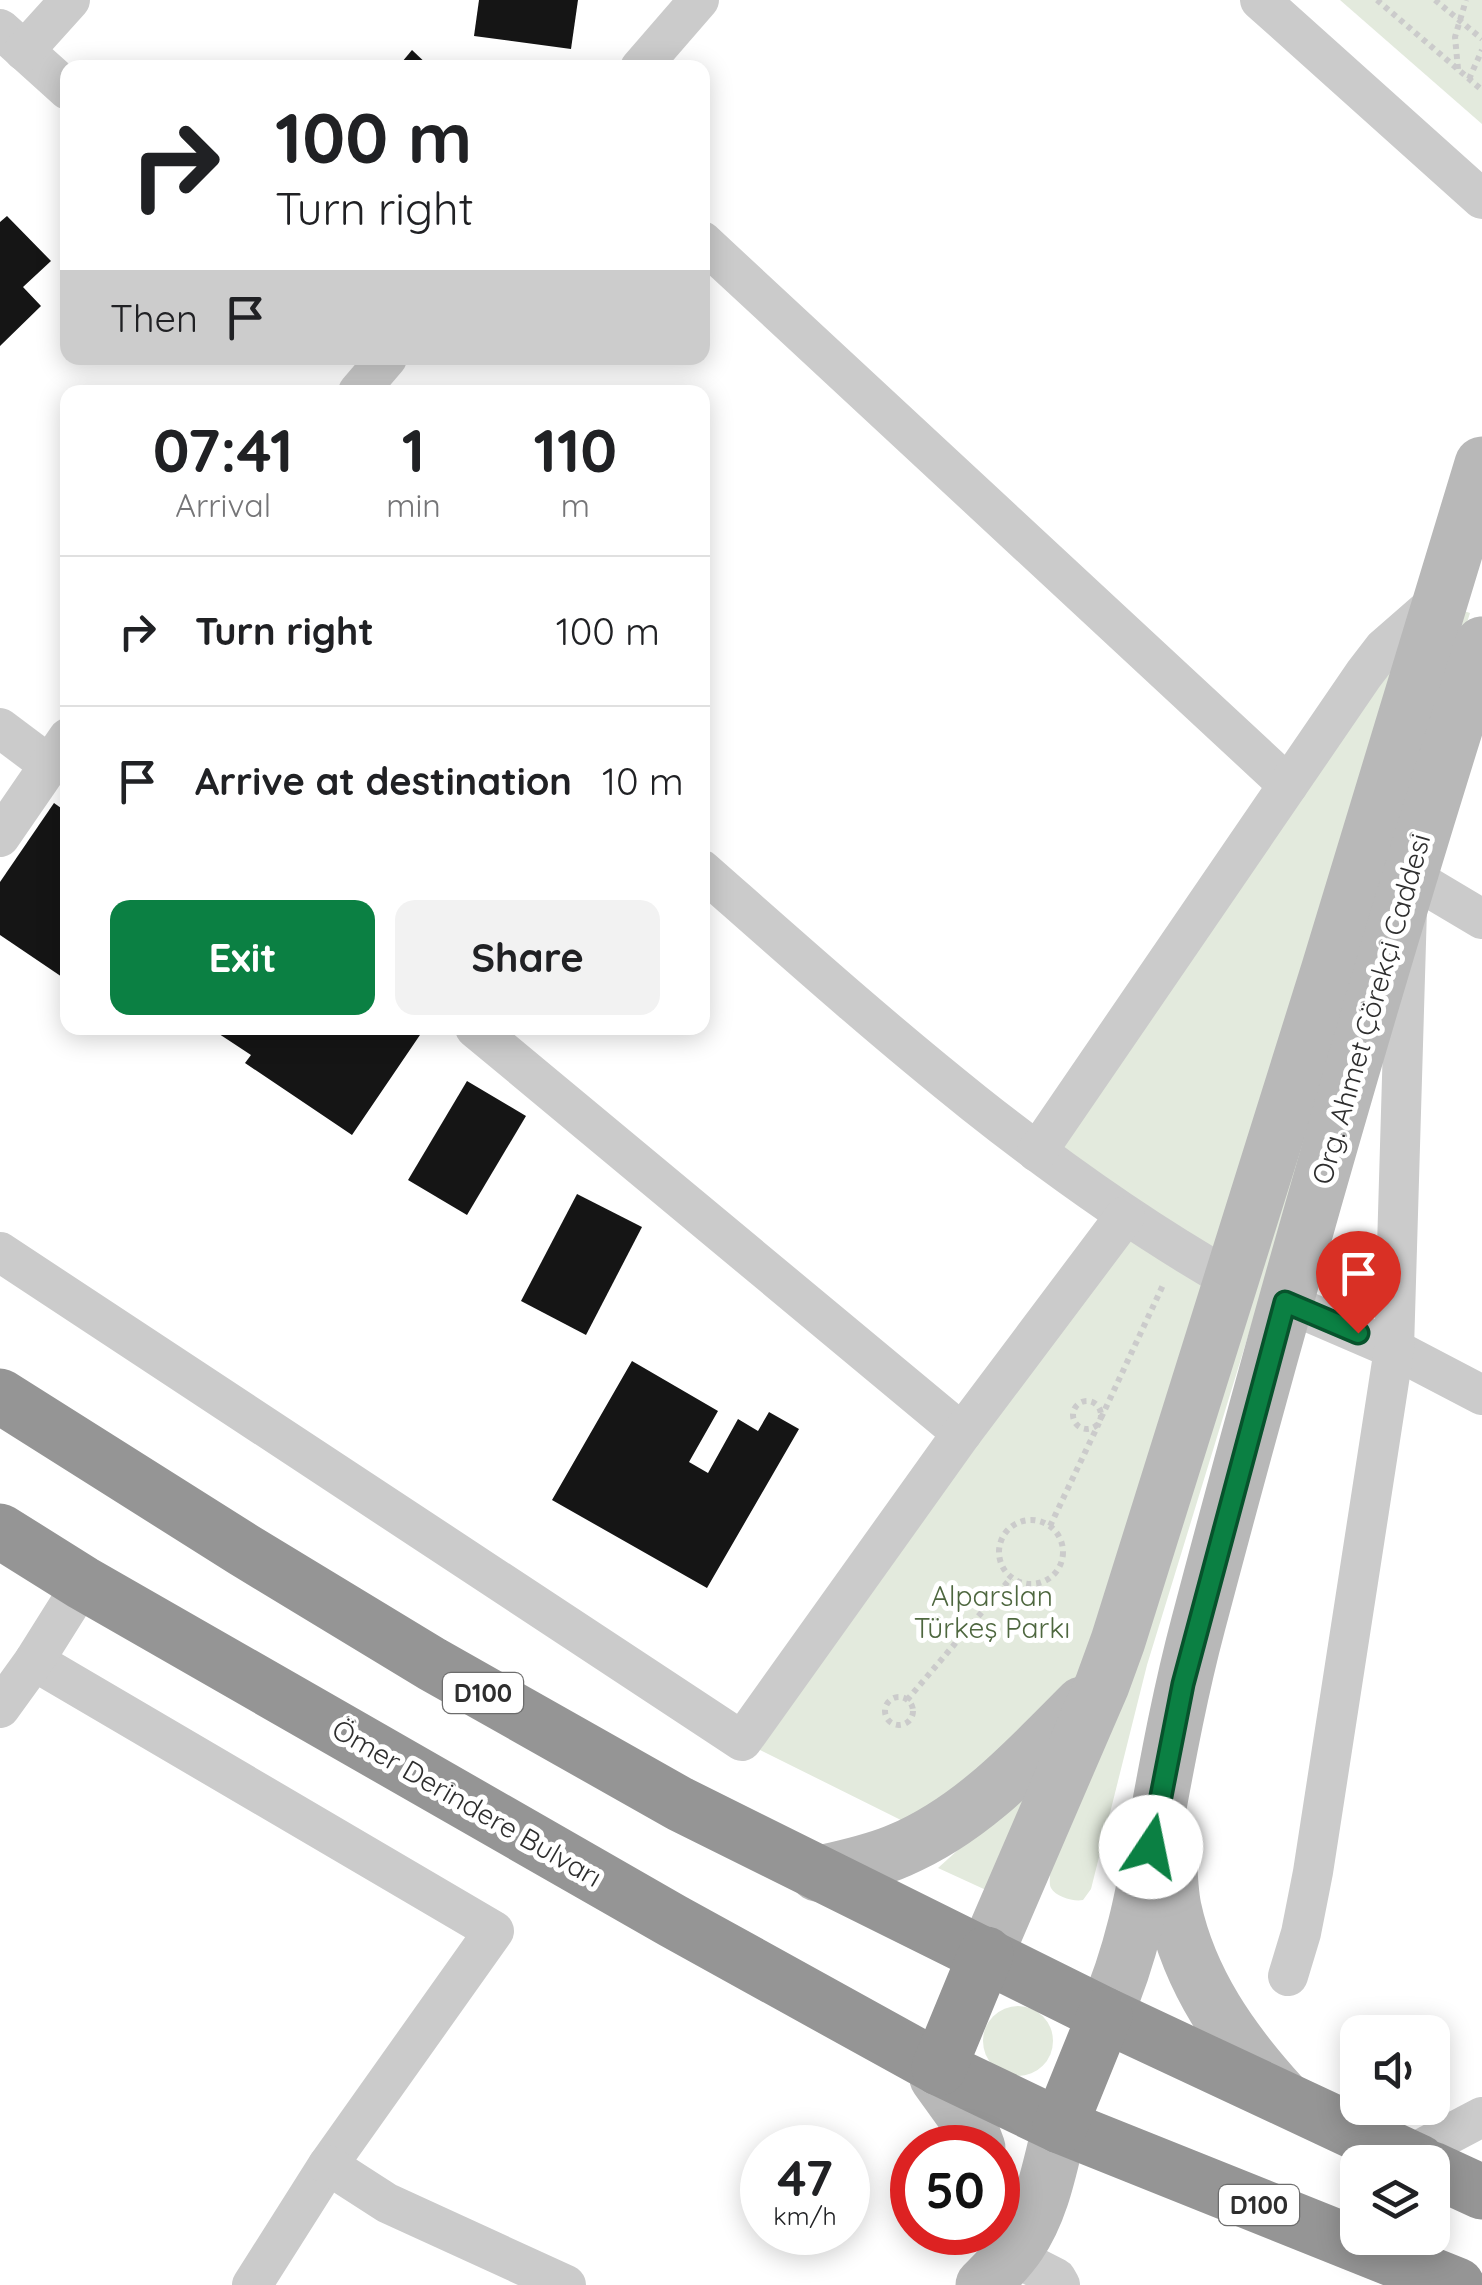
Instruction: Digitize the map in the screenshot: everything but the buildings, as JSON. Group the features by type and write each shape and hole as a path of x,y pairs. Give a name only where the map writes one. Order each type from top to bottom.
{"highway":[{"name":"D100","path":"0,1396 432,1664 680,1804 1105,2015 1382,2145"},
{"name":"Ömer Derindere Bulvarı","path":"0,1531 83,1583 751,1966 939,2068"},
{"path":"939,2068 986,1954"},
{"path":"1060,2126 1105,2015"},
{"name":"D100","path":"939,2068 1060,2126 1394,2273 1456,2285"},
{"name":"D100","path":"1450,2177 1482,2192"}],"main road":[{"name":"Org. Ahmet Çörekçi Caddesi","path":"986,1954 1102,1684 1329,968 1461,606 1482,464"},
{"name":"Org. Ahmet Çörekçi Caddesi","path":"1105,2015 1120,1982 1138,1922 1172,1734 1285,1302 1408,875 1482,644"},
{"name":"Org. Ahmet Çörekçi Caddesi","path":"817,1874 898,1851 956,1819 1016,1771 1102,1684"},
{"path":"1172,1734 1168,1830 1173,1904 1189,1960 1224,2025 1282,2096"},
{"path":"939,2068 937,2078 969,2125"},
{"path":"990,2264 1034,2216 1060,2126"}],"street":[{"path":"60,83 12,40 70,0"},
{"path":"647,60 699,0"},
{"path":"1260,0 1482,199"},
{"path":"710,249 1288,786"},
{"path":"1037,1152 1384,648 1461,606"},
{"path":"0,728 58,751 0,837"},
{"path":"1288,1976 1313,1872 1394,1349 1408,875 1482,920"},
{"path":"710,877 905,1049 1037,1152 1125,1216 1230,1280"},
{"path":"483,1035 962,1433"},
{"path":"0,1252 742,1741 962,1433 1125,1216"},
{"path":"1285,1302 1394,1349 1482,1395"},
{"path":"0,1708 83,1583"},
{"path":"34,1661 494,1930 328,2165 252,2285"},
{"path":"1444,2145 1482,2117"},
{"path":"328,2165 387,2203 566,2285"},
{"path":"990,2264 1056,2278 1060,2285"}],"path":[{"path":"1435,0 1482,39"},
{"path":"1458,70 1455,36 1466,0"},
{"path":"1378,1 1482,90"},
{"path":"1469,79 1482,50"},
{"path":"1050,1526 1180,1251"},
{"path":"1084,1401 1093,1402 1100,1408 1100,1420 1091,1428 1082,1428 1074,1418 1074,1410 1084,1401"},
{"path":"1029,1520 1050,1526 1058,1534 1063,1552 1057,1572 1030,1585 1011,1578 999,1560 1002,1538 1008,1528 1029,1520"},
{"path":"907,1700 1011,1578"},
{"path":"898,1697 907,1700 912,1706 910,1719 900,1725 891,1722 885,1710 889,1701 898,1697"}],"green space":[{"path":"1340,0 1482,0 1482,124"},
{"name":"Alparslan Türkeş Parkı","path":"1439,600 1118,1641 931,1835 742,1741 1124,1217 1037,1152"},
{"path":"1464,611 1470,613 1147,1665 1091,1889 1083,1900 1066,1898 1051,1888 1050,1874 1136,1660"},
{"path":"1032,1783 986,1890 938,1868"},
{"path":"1018,2006 1043,2016 1053,2041 1043,2066 1018,2076 993,2066 983,2041 993,2016"}],"route":[{"path":"1151,1847 1183,1684 1285,1302 1358,1333"}]}
